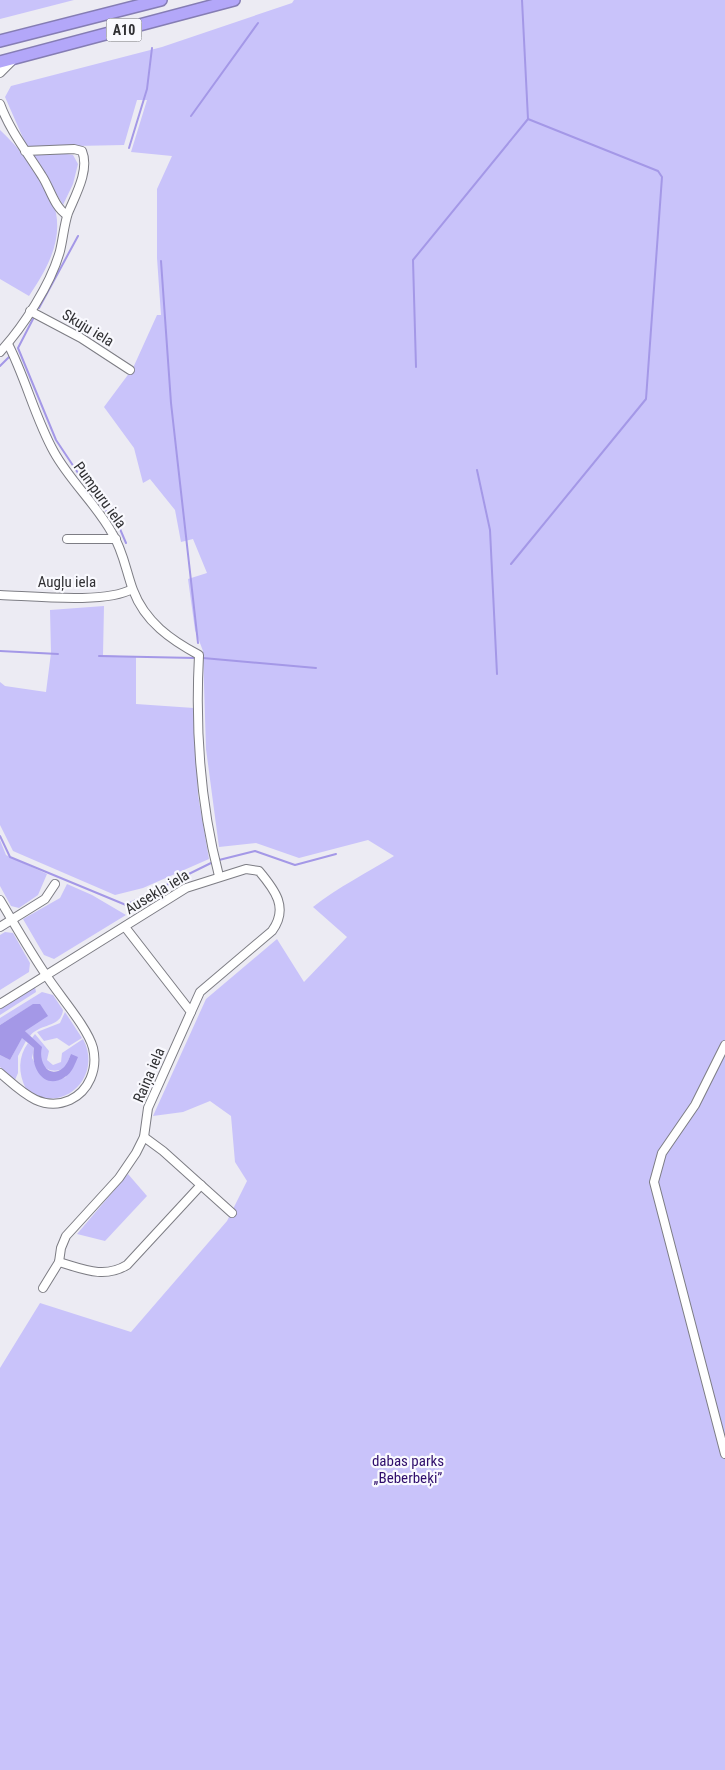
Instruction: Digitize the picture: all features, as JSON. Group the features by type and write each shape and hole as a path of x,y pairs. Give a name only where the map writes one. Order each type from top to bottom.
{"highway":[{"name":"A10","path":"0,41 62,27 161,0"},
{"name":"A10","path":"0,62 234,0"},
{"path":"0,35 62,27"}],"street":[{"path":"0,73 14,59"},
{"path":"0,104 8,126 43,177 59,209 67,215"},
{"path":"0,352 8,344 30,311 60,252 67,215 84,164 82,152 74,149 25,151"},
{"name":"Skuju iela","path":"30,311 81,338 130,370"},
{"name":"Pumpuru iela","path":"8,344 20,367 41,425 55,455 116,539 132,589 156,626 199,655 197,738 200,776 209,840 219,876"},
{"path":"67,539 116,539"},
{"name":"Augļu iela","path":"0,595 102,596 123,595 132,589"},
{"name":"Ausekļa iela","path":"0,1004 186,888 246,869 260,872 279,899 281,912 279,921 272,931 200,992 191,1012"},
{"path":"0,927 45,899 55,884"},
{"path":"0,900 46,976 93,1046 94,1067 83,1091 68,1100 45,1104 34,1100 0,1073"},
{"path":"125,927 191,1012"},
{"name":"Raiņa iela","path":"43,1288 59,1262 61,1248 66,1236 119,1178 144,1138 148,1108 191,1012"},
{"path":"725,1045 723,1056 695,1105 662,1153 654,1182 725,1454"},
{"path":"144,1138 232,1213"},
{"path":"59,1262 97,1273 119,1270 127,1266 201,1185"}],"green space":[{"path":"0,0 74,0 0,19"},
{"name":"dabas parks „Beberbeķi”","path":"294,0 725,0 725,1770 0,1770 0,1368 40,1303 131,1332 227,1221 247,1181 235,1162 231,1116 210,1101 183,1112 153,1116 206,999 277,939 304,982 347,937 313,907 394,856 368,840 299,858 256,843 219,847 206,749 203,651 195,630 188,579 207,573 193,539 181,542 175,510 150,479 143,483 134,448 104,407 133,368 157,315 161,315 157,258 157,189 172,156 131,152 147,100 137,100 124,145 27,147 5,97 11,86 162,47 292,3"},
{"path":"0,130 19,150 35,172 56,213 57,236 51,257 29,296 0,279"},
{"path":"61,153 73,155 78,164 73,184 63,205 33,154"},
{"path":"104,606 103,655 136,657 136,704 194,708 198,795 209,859 143,888 115,895 13,851 0,825 0,682 5,686 46,692 51,653 50,610"},
{"path":"0,840 6,855 47,874 38,895 19,908 11,906 0,886"},
{"path":"67,884 92,895 126,915 54,959 44,955 23,919 60,898"},
{"path":"5,932 13,933 30,963 29,972 0,990 0,935"},
{"path":"35,987 36,992 0,1015 0,1009"},
{"path":"42,992 53,995 63,1010 58,1020 39,1029 30,1036 25,1031 32,1005 0,1025 0,1018"},
{"path":"65,1012 82,1038 69,1046 57,1038 44,1041 37,1032 60,1023"},
{"path":"35,1034 49,1051 47,1060 53,1065 61,1062 62,1053 83,1039 88,1053 88,1067 83,1079 75,1089 65,1096 52,1098 39,1096 26,1089 20,1065 22,1054 28,1043 34,1048 32,1058 43,1077 54,1081 66,1077 71,1054 65,1068 58,1070 48,1069 40,1062 41,1047 32,1038"},
{"path":"22,1037 26,1041 18,1056 18,1073 15,1080 0,1067 0,1055 10,1060"},
{"path":"128,1174 147,1196 105,1241 77,1234"}],"shaded area":[{"path":"33,1004 40,1004 48,1016 25,1031 42,1047 41,1058 45,1067 53,1072 58,1071 66,1065 71,1054 78,1057 70,1073 57,1081 45,1079 40,1075 34,1063 34,1048 22,1038 10,1060 0,1055 0,1025"}],"waterway":[{"path":"416,367 413,260 528,119 522,0"},
{"path":"191,116 258,23"},
{"path":"129,148 147,89 152,48"},
{"path":"511,564 646,399 662,177 658,171 528,119"},
{"path":"39,308 78,236"},
{"path":"161,261 171,403 198,643"},
{"path":"33,319 18,348 56,440 88,488 120,529 126,543"},
{"path":"0,366 9,357"},
{"path":"477,470 490,530 497,674"},
{"path":"0,651 58,654"},
{"path":"99,656 195,658"},
{"path":"203,658 316,668"},
{"path":"0,836 10,857 126,905 211,863"},
{"path":"219,860 255,851 295,865 336,854"}]}
